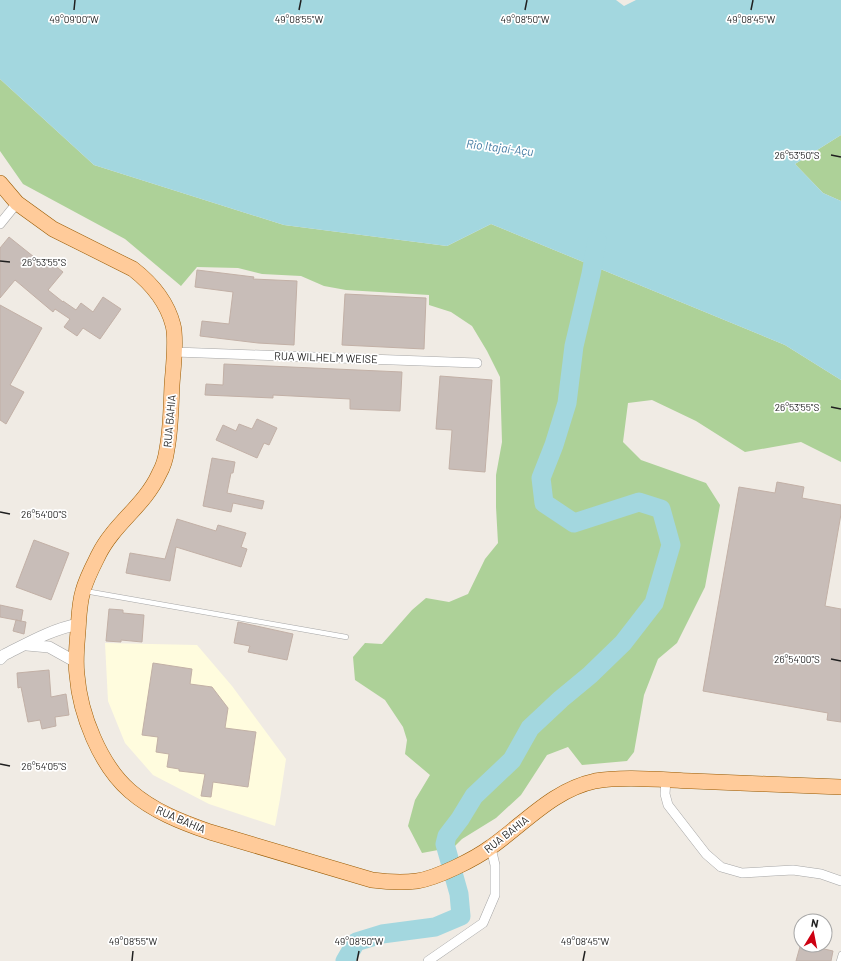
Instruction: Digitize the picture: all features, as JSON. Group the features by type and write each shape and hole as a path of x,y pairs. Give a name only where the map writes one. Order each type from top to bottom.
{"main road":[{"name":"RUA BAHIA","path":"0,183 18,203 53,229 133,269 144,277 161,298 174,326 175,352 167,450 159,474 145,496 112,532 99,553 83,591 76,662 79,696 102,757 114,774 129,790 145,802 162,813 184,823 210,832 372,880 394,883 418,881 465,863 491,848 536,810 568,790 596,781 624,779 666,780 841,787"}],"street":[{"path":"0,224 18,203"},
{"name":"RUA WILHELM WEISE","path":"175,352 477,363"},
{"path":"0,659 4,655 50,633 68,626 79,624"},
{"path":"49,646 50,633"},
{"path":"24,645 49,646 76,662"},
{"path":"666,780 665,794 668,805 706,854 721,868 742,873 793,870 820,874 841,881"},
{"path":"428,961 483,923 495,895 494,865 491,848"}],"lane":[{"path":"83,591 346,637"},
{"path":"839,961 841,954"}],"shaded area":[{"path":"105,643 197,645 232,686 286,759 275,826 209,804 153,775 125,743 108,701"}],"green space":[{"path":"0,79 94,165 284,225 447,246 491,224 785,345 841,380 841,462 801,442 745,452 696,421 652,400 628,403 623,442 641,460 706,483 720,505 705,587 677,643 658,659 644,695 634,752 627,761 582,765 568,747 547,755 521,795 496,818 462,839 454,847 422,853 408,826 415,800 430,775 405,754 407,740 403,727 385,700 355,680 353,657 365,643 382,644 412,610 426,598 449,602 468,594 485,559 498,543 496,475 502,442 500,377 487,351 472,326 451,312 429,305 429,295 346,290 324,286 301,276 262,274 238,268 197,267 181,286 125,239 23,184 0,151"},
{"path":"841,135 841,201 823,193 795,164"}],"water":[{"name":"Rio Itajaí-Açu","path":"0,0 616,0 624,6 636,0 841,0 841,135 795,164 823,193 841,201 841,380 785,345 491,224 447,246 284,225 94,165 0,79"}],"building":[{"path":"9,237 44,265 48,260 63,272 48,290 63,302 76,310 81,303 93,312 103,297 121,309 100,339 83,328 77,336 64,327 70,319 55,309 53,312 15,280 0,298 0,248"},
{"path":"197,270 254,277 253,279 297,281 294,345 258,343 200,336 202,321 229,324 233,292 195,287"},
{"path":"345,294 426,298 424,349 342,345"},
{"path":"0,305 42,328 10,385 24,392 6,424 0,420"},
{"path":"224,364 402,372 400,411 350,409 350,399 273,395 273,398 205,395 206,384 223,385"},
{"path":"440,376 492,380 485,472 449,469 452,430 436,429"},
{"path":"257,419 277,428 269,445 264,443 257,458 216,440 223,425 236,431 239,424 252,429"},
{"path":"212,458 235,462 227,493 264,501 262,509 233,503 231,512 203,506"},
{"path":"777,482 804,487 802,498 841,505 841,514 825,606 841,609 841,722 827,720 828,713 703,691 739,487 775,493"},
{"path":"177,519 216,531 218,525 246,533 241,547 247,549 241,567 176,547 170,581 126,573 130,553 165,559"},
{"path":"34,540 69,553 51,600 16,587"},
{"path":"0,605 23,610 21,621 0,617"},
{"path":"109,609 123,610 123,613 144,615 142,642 121,640 121,642 106,641"},
{"path":"16,620 26,622 24,634 13,631"},
{"path":"238,622 293,634 287,660 248,652 250,646 234,643"},
{"path":"153,663 192,669 190,684 212,687 228,708 225,728 256,732 248,787 213,782 211,797 201,796 205,774 179,771 179,769 167,767 169,754 156,752 158,737 142,735"},
{"path":"49,670 51,697 66,694 69,715 55,717 56,726 42,729 40,720 28,722 21,687 18,688 17,673"},
{"path":"798,953 833,953 831,961 796,961"}],"waterway":[{"path":"345,961 356,942 382,934 435,927 461,916 459,894 445,844 447,836 460,819 474,796 512,760 530,728 561,699 590,675 623,643 654,603 671,545 661,509 639,502 574,523 544,503 541,478 554,445 567,403 574,346 591,274 597,240"}]}
